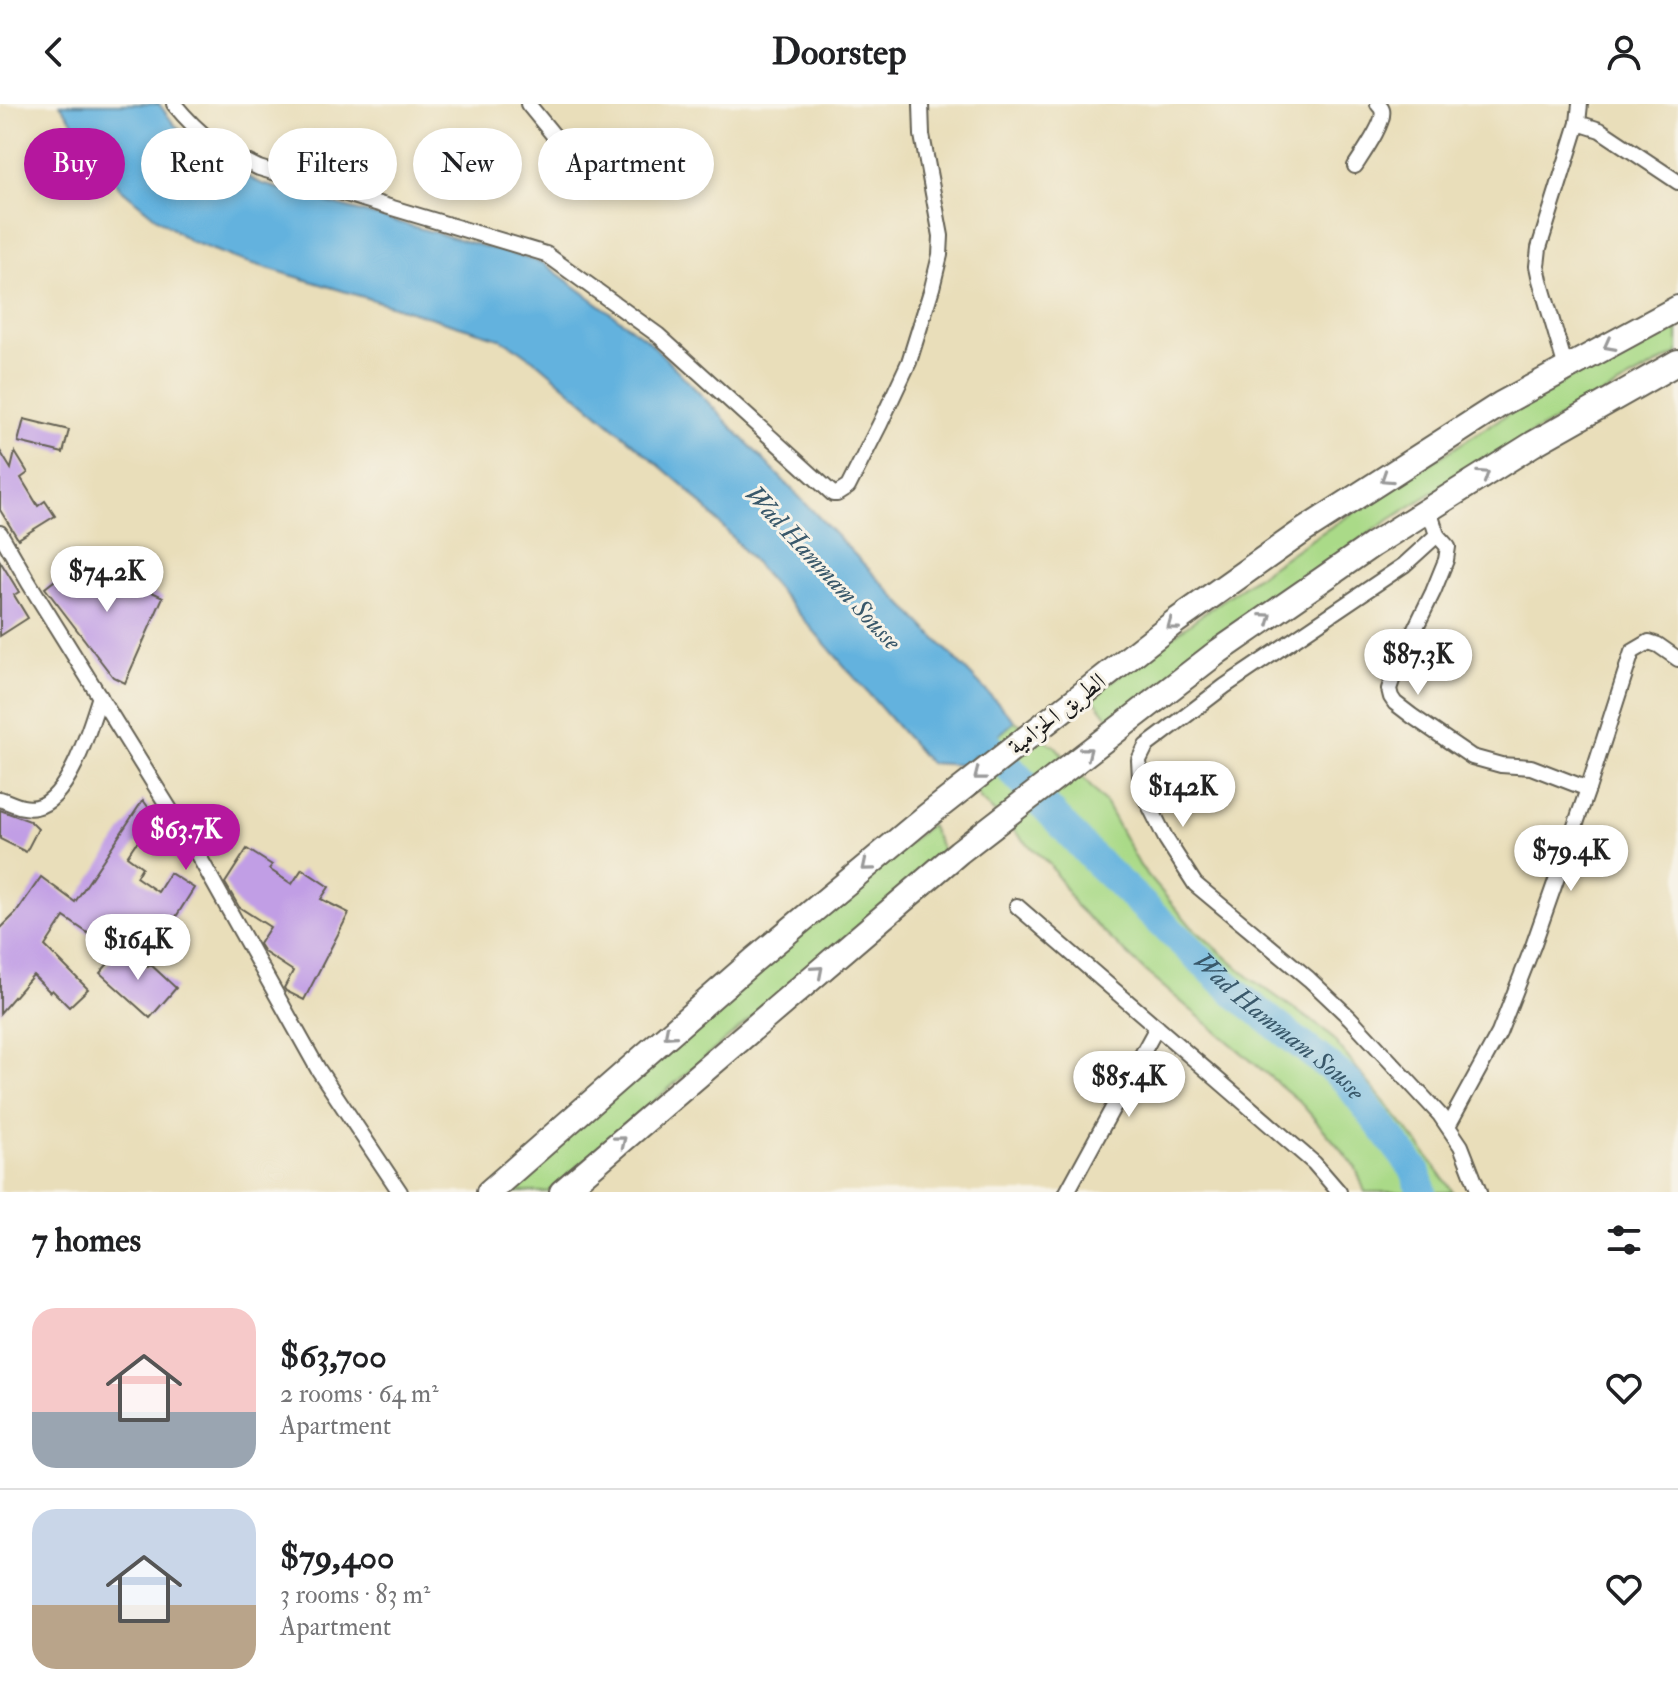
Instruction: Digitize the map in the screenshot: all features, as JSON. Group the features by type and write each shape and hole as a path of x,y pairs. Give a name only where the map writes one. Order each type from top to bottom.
{"highway":[{"name":"الطريق الحزامية","path":"489,1192 754,960 927,816 1176,621 1303,531 1501,404 1678,308"},
{"name":"الطريق الحزامية","path":"562,1192 959,852 1219,651 1372,545 1533,444 1678,362"}],"street":[{"path":"174,104 208,141 259,168 546,254 658,335 833,494 848,487 909,362 940,255 941,236 922,135 921,104"},
{"path":"528,104 548,128"},
{"path":"1355,166 1383,115 1378,104"},
{"path":"1566,368 1537,266 1539,248 1578,123 1580,104"},
{"path":"1578,123 1600,130 1678,182"},
{"path":"1429,510 1437,535 1448,547 1446,560 1397,666 1389,689 1391,697 1412,716 1472,757 1501,765 1531,767 1588,789"},
{"path":"0,533 197,853 318,1069 400,1192"},
{"path":"1437,535 1404,565 1225,686 1146,746 1139,760 1140,777 1146,799 1166,839 1195,884 1309,979 1440,1115 1461,1146 1479,1192"},
{"path":"1448,1126 1499,1033 1533,946 1632,652 1649,642 1678,659"},
{"path":"0,799 25,808 39,807 51,800 71,771 88,734 100,696"},
{"path":"1017,906 1314,1163 1339,1192"},
{"path":"1067,1192 1157,1027"}],"green space":[{"path":"1678,316 1678,353 1486,460 1383,524 1110,720 1092,696 1298,548 1520,406"},
{"path":"1015,721 1056,747 1106,804 1140,866 1191,926 1250,978 1327,1032 1418,1143 1453,1192 1365,1192 1355,1166 1300,1102 1146,972 1076,906 1050,865 980,799 964,765"},
{"path":"930,825 944,853 548,1192 503,1192 828,910"}],"water":[{"path":"60,104 159,104 178,128 141,128 141,200 252,200 252,179 268,186 268,200 319,200 543,263 650,342 1015,721 964,765 929,763 687,489 542,366 499,338 234,258 190,241 125,192 125,128 77,128"}],"building":[{"path":"24,419 69,430 63,453 18,442"},
{"path":"0,451 11,469 15,452 28,473 21,478 38,506 45,501 55,516 18,539 0,510"},
{"path":"81,560 163,597 125,683 113,677 45,588"},
{"path":"0,561 19,592 14,595 28,618 0,636"},
{"path":"143,800 165,830 153,839 149,834 135,844 127,856 142,867 136,877 158,892 170,873 194,888 162,939 130,919 110,948 64,917 45,946 88,989 69,1007 33,975 0,1013 0,929 16,913 41,877 75,902"},
{"path":"0,810 30,821 38,829 26,852 0,839"},
{"path":"247,849 272,865 269,869 292,884 302,869 329,887 321,899 349,913 304,1000 284,988 293,971 264,952 259,944 270,927 239,907 225,883"},
{"path":"123,946 147,967 150,964 176,988 150,1018 100,973"}],"waterway":[{"name":"Wad Hammam Sousse","path":"959,714 1096,861 1239,996 1346,1080 1415,1170 1422,1192"}]}
